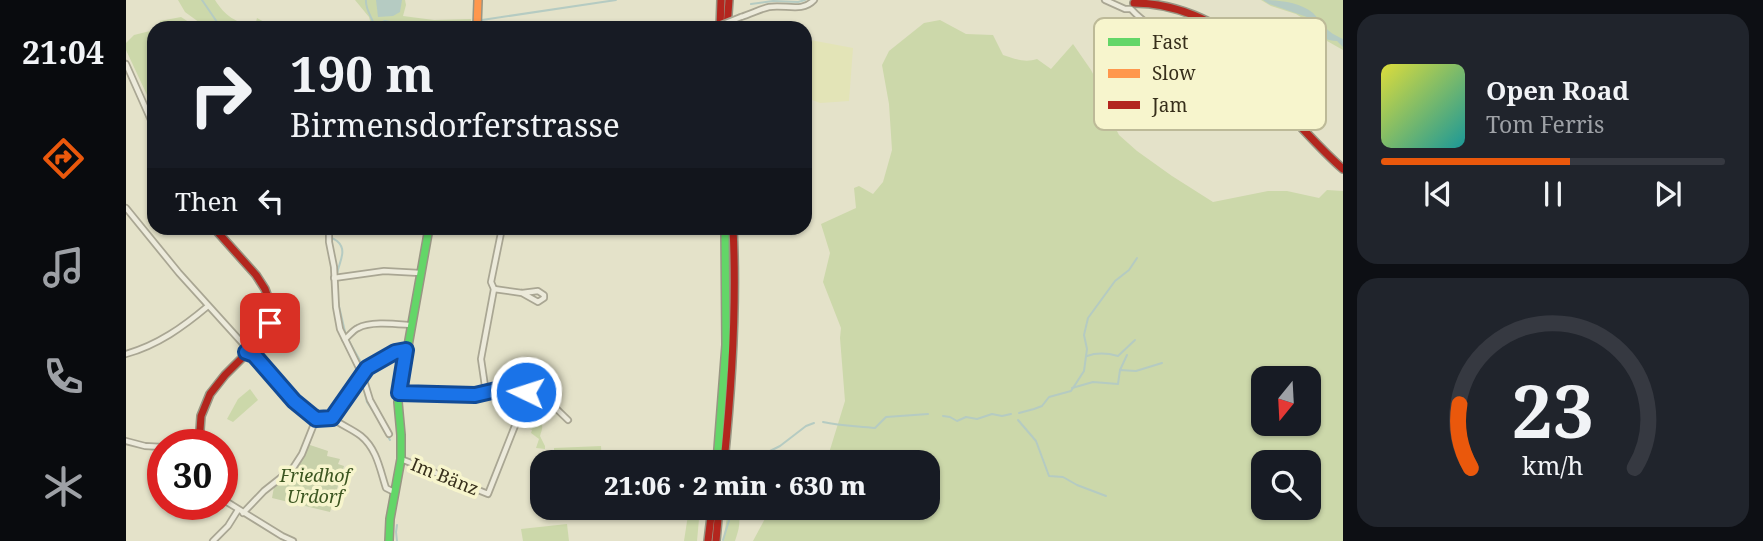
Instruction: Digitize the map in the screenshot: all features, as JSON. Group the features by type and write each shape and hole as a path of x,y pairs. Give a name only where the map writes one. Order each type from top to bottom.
{"main road":[{"path":"477,21 478,0"},
{"path":"720,21 721,0"},
{"path":"728,21 729,0"},
{"path":"1133,4 1166,4 1199,18"},
{"path":"1305,130 1343,169"},
{"path":"198,429 205,401 214,387 261,339 268,329 271,316 266,292 256,274 220,235"},
{"path":"389,541 394,492 401,459 399,393 428,235"},
{"path":"718,450 726,353 725,235"},
{"path":"725,450 734,354 733,235"},
{"path":"708,541 711,520"},
{"path":"716,541 718,520"}],"street":[{"path":"731,21 766,8 804,7 814,0"},
{"path":"1104,0 1125,9 1133,4 1147,18"},
{"path":"126,64 147,111"},
{"path":"126,208 147,234"},
{"path":"148,235 245,346 246,352 254,355 294,401 316,419 332,418 368,443 377,459 386,488 394,492"},
{"path":"328,235 336,278 336,307 370,400 389,434"},
{"path":"486,393 481,359 494,289 491,282 501,235"},
{"path":"336,278 384,271 420,272"},
{"path":"494,289 522,293"},
{"path":"126,354 165,338 208,306"},
{"path":"346,338 356,328 363,326 410,326"},
{"path":"332,418 367,368 398,350 406,350"},
{"path":"399,393 475,395 522,384 534,387 568,420"},
{"name":"Im Bänz","path":"401,459 488,494 526,398 522,384"},
{"path":"213,541 241,511 293,468 302,454 316,419"},
{"path":"126,441 147,446"},
{"path":"238,509 293,541"}],"green space":[{"path":"178,0 215,0 237,21 197,21 185,12"},
{"path":"355,0 405,0 403,16 471,21 370,21"},
{"path":"1261,0 1343,0 1343,50 1326,40 1326,18 1302,18"},
{"path":"181,17 187,21 160,21"},
{"path":"940,20 966,34 993,35 1003,55 1024,61 1037,59 1051,69 1073,44 1094,76 1094,130 1116,130 1137,151 1213,202 1268,191 1287,191 1319,198 1327,190 1343,191 1343,541 753,541 764,520 940,520 940,450 830,450 845,401 841,328 823,282 830,253 821,224 856,208 854,188 859,186 873,194 883,182 892,150 889,104 882,65 889,51 924,23"},
{"path":"147,32 147,95 126,50 126,43 134,35"},
{"path":"812,40 853,48 849,101 820,103 812,100"},
{"path":"250,389 258,400 233,422 227,419 238,399"},
{"path":"536,414 542,426 540,436 545,449 536,448 539,439 531,433 532,430 523,426 527,416 532,418"},
{"name":"Friedhof Urdorf","path":"307,444 328,451 327,456 340,459 338,464 344,466 330,512 272,498 274,487 281,482 291,484"},
{"path":"601,446 601,450 554,450"},
{"path":"687,520 699,520 697,541 684,541"},
{"path":"726,520 739,520 735,541 723,541"},
{"path":"567,524 569,541 523,541 521,529"}],"shaded area":[{"path":"376,0 402,0 400,12 393,16 378,17"},
{"path":"1263,0 1289,2 1308,9 1317,18 1308,18"},
{"path":"1326,28 1343,39 1343,47 1337,41 1326,38"}],"waterway":[{"path":"202,0 216,21"},
{"path":"366,0 372,21"},
{"path":"482,20 616,0"},
{"path":"751,4 805,0"},
{"path":"327,235 342,248 337,286"},
{"path":"1019,413 1042,406 1049,397 1071,391 1084,371 1087,349 1084,335 1088,318 1115,281 1129,270 1137,258"},
{"path":"338,302 346,336 362,364"},
{"path":"1087,356 1102,353 1118,356 1135,340"},
{"path":"1120,370 1127,355"},
{"path":"1072,388 1093,382 1118,384 1120,370 1136,371 1162,363"},
{"path":"364,390 367,402 377,417"},
{"path":"823,422 875,428 886,417 928,414"},
{"path":"943,416 957,421 966,417 977,419 992,414 1011,414"},
{"path":"1018,420 1036,441 1049,476 1063,477 1106,496"},
{"path":"772,450 814,423"},
{"path":"381,425 390,440"},
{"path":"723,540 729,520"},
{"path":"397,525 397,541"}],"traffic: fast":[{"path":"389,541 390,519 401,459 398,402 428,235"},
{"path":"718,450 726,345 725,235"}],"traffic: slow":[{"path":"477,21 478,0"}],"traffic: jam":[{"path":"720,21 721,0"},
{"path":"728,21 729,0"},
{"path":"1134,3 1164,6 1200,18"},
{"path":"1304,130 1343,169"},
{"path":"200,429 201,416 210,394 264,336 271,318 265,289 220,235"},
{"path":"725,450 733,345 733,235"},
{"path":"708,541 711,520"},
{"path":"716,541 718,520"}],"route":[{"path":"270,323 261,339 246,352 254,355 300,408 316,419 332,418 367,368 398,350 406,350 399,393 475,395 522,384 526,392"}]}
